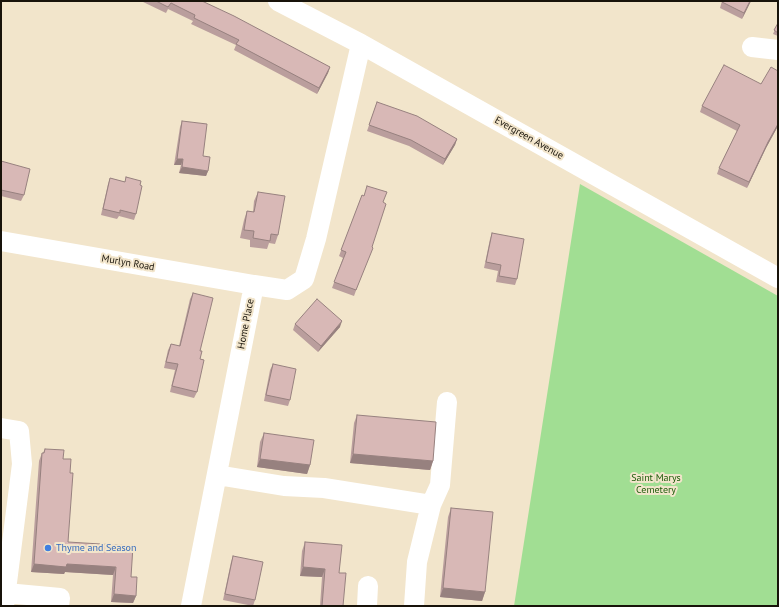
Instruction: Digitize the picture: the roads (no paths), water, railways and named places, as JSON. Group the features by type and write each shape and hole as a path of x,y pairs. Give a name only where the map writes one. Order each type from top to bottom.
{"street":[{"name":"Evergreen Avenue","path":"278,1 361,44 778,278"},
{"name":"Home Place","path":"191,606 254,285 287,290 304,278 316,239 361,44"},
{"path":"752,47 778,50"},
{"name":"Murlyn Road","path":"1,240 254,285"},
{"path":"414,606 417,562 431,505 440,485 447,402"},
{"path":"1,428 19,431 22,464 5,600 60,598 59,606"},
{"path":"217,475 284,486 340,491 431,505"},
{"path":"367,606 368,586"}],"place":[{"name":"Thyme and Season","path":"48,548"}],"park label":[{"name":"Saint Marys Cemetery","path":"656,484"}]}
